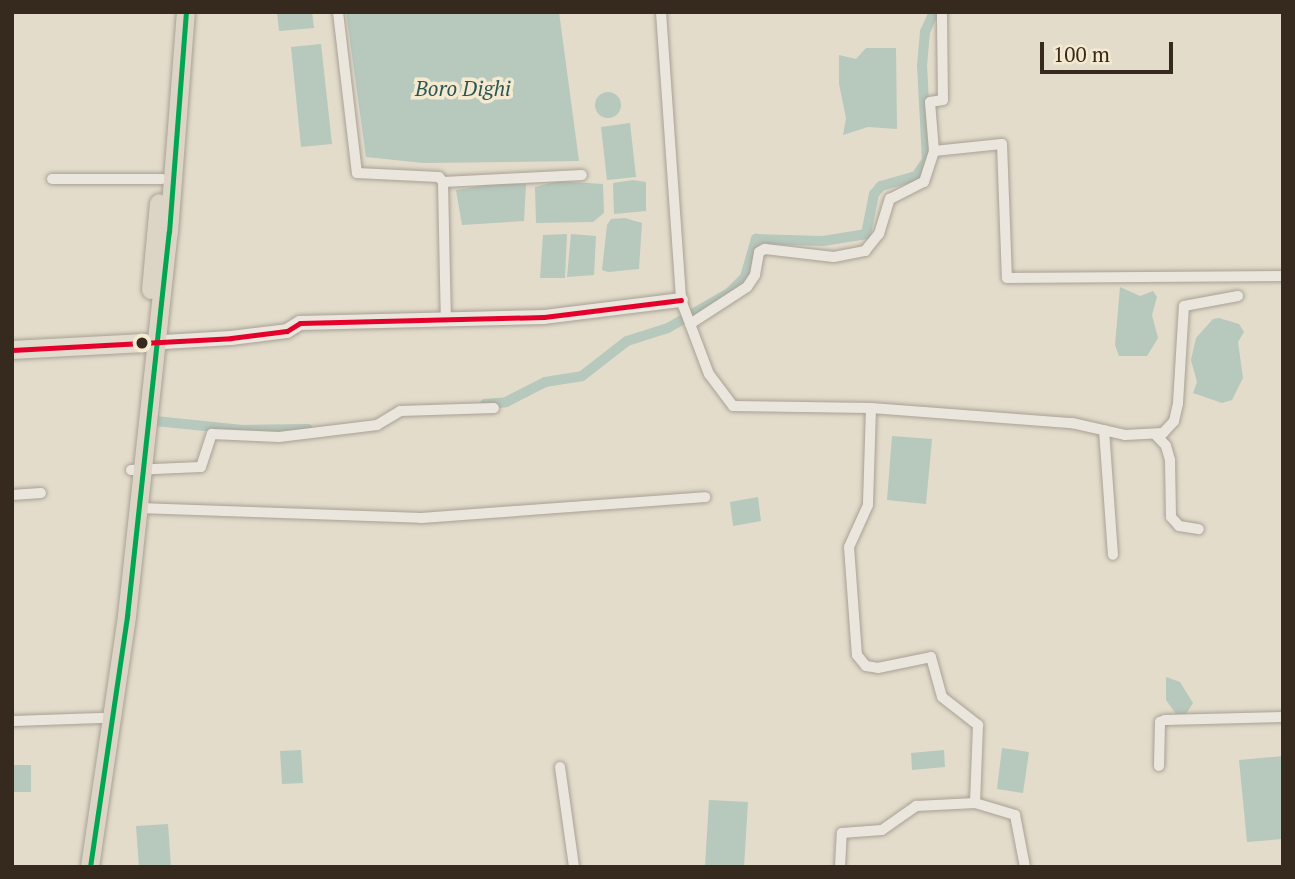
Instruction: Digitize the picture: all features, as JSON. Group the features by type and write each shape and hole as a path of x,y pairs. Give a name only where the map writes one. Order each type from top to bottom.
{"highway":[{"path":"151,342 177,12"},
{"path":"82,867 137,470 186,12"},
{"path":"90,867 118,688 138,508 137,470"}],"main road":[{"path":"12,350 151,342"}],"street":[{"path":"338,12 357,173 439,177 443,182 446,321"},
{"path":"661,12 681,300 709,374 733,405 872,408 1072,423 1104,430 1155,434 1170,428 1174,421 1184,306 1238,296"},
{"path":"690,324 747,287 755,275 759,252 765,249 834,257 865,251 879,234 890,199 906,194 924,182 934,150 930,102 943,100 942,12"},
{"path":"934,150 1002,144 1007,278 1283,276"},
{"path":"443,182 582,175"},
{"path":"52,179 162,179"},
{"path":"151,342 276,333 299,323 446,321 604,312 681,300"},
{"path":"137,470 201,467 212,434 279,438 377,425 400,411 494,408"},
{"path":"872,408 868,505 849,547 857,655 866,666 878,668 931,657 942,698 978,725 975,803"},
{"path":"1104,430 1113,555"},
{"path":"1155,434 1166,446 1170,460 1171,517 1179,526 1199,529"},
{"path":"12,495 41,493"},
{"path":"138,508 421,518 705,497"},
{"path":"1159,766 1160,722 1165,720 1283,717"},
{"path":"12,721 102,718"},
{"path":"560,767 575,867"},
{"path":"840,867 842,833 883,830 916,806 975,803 1015,815 1025,867"}],"water":[{"path":"277,12 312,12 314,28 279,31"},
{"name":"Boro Dighi","path":"346,12 559,12 579,161 423,163 366,157"},
{"path":"321,44 332,144 301,147 291,47"},
{"path":"866,48 896,48 897,129 868,127 843,135 846,118 839,84 839,55 856,59"},
{"path":"608,92 617,96 621,105 617,114 608,118 599,114 595,105 599,96"},
{"path":"630,123 636,177 607,180 601,127"},
{"path":"633,180 646,182 646,211 614,214 613,183"},
{"path":"558,181 603,184 604,213 593,222 536,223 535,187"},
{"path":"493,184 526,184 524,221 462,225 456,190"},
{"path":"625,218 642,223 639,269 608,272 602,270 607,225 611,219"},
{"path":"567,234 565,278 540,278 543,235"},
{"path":"571,234 596,236 594,275 567,277"},
{"path":"1120,287 1140,296 1153,291 1157,297 1152,315 1158,338 1147,356 1119,356 1115,345"},
{"path":"1219,318 1239,324 1244,332 1238,342 1243,378 1232,400 1222,403 1193,393 1197,382 1191,360 1196,338 1213,319"},
{"path":"892,436 932,439 926,504 887,500"},
{"path":"758,497 761,521 733,526 730,502"},
{"path":"1166,677 1180,682 1193,703 1186,714 1176,714 1166,700"},
{"path":"1002,748 1029,752 1023,793 997,789"},
{"path":"301,750 303,783 282,784 280,751"},
{"path":"944,750 945,767 912,770 911,753"},
{"path":"1283,756 1283,839 1247,842 1239,760"},
{"path":"12,765 31,765 31,792 12,792"},
{"path":"709,800 748,802 744,867 705,866"},
{"path":"168,824 171,867 139,867 136,826"}],"waterway":[{"path":"485,404 506,402 545,382 582,376 627,341 668,328 729,293 745,277 756,239 823,241 866,234 874,194 881,186 916,176 927,160 922,66 925,32 934,12"},
{"path":"155,421 243,430 308,429"}],"transit line":[{"path":"90,867 127,616 169,232 186,12"},
{"path":"12,350 231,338 287,331 300,323 544,317 681,300"}]}
